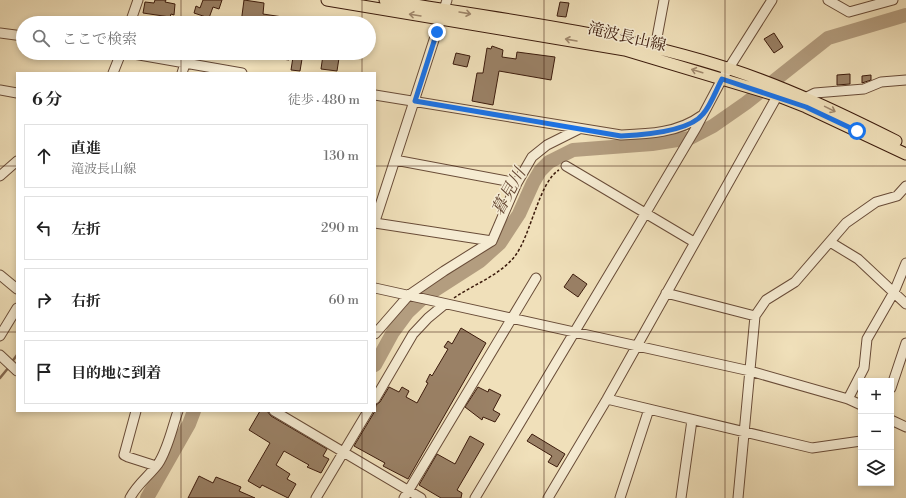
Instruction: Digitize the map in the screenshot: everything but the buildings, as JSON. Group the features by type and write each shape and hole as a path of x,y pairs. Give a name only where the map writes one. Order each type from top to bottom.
{"main road":[{"name":"滝波長山線","path":"327,0 444,10 624,50 747,87 807,98 906,146"},
{"name":"滝波長山線","path":"385,0 595,35 655,48 729,69 756,78 778,93 906,154"}],"street":[{"path":"132,16 138,0"},
{"path":"655,48 664,0"},
{"path":"475,498 646,213 696,128 722,79 772,0"},
{"path":"831,1 849,12 893,0"},
{"path":"376,219 444,10"},
{"path":"0,33 16,35"},
{"path":"113,72 118,60"},
{"path":"164,60 236,72"},
{"path":"182,72 185,64"},
{"path":"807,98 815,93 864,89 881,82 906,80"},
{"path":"0,90 16,93"},
{"path":"548,498 607,399 778,93"},
{"path":"376,94 621,136 649,134 675,129 694,121 703,115"},
{"path":"376,333 409,295 444,270 492,241 517,183 532,157 547,145 579,129"},
{"path":"395,160 517,183"},
{"path":"0,176 16,161"},
{"path":"566,166 694,242"},
{"path":"738,498 755,316 766,300 795,282 846,223 876,202 897,196 906,186"},
{"path":"376,222 492,241"},
{"path":"830,242 858,259 906,304"},
{"path":"848,399 864,368 867,339 894,292 906,263"},
{"path":"0,275 16,288"},
{"path":"407,494 536,278"},
{"path":"376,288 750,371 848,399 858,404"},
{"path":"666,293 755,316"},
{"path":"376,397 413,334 442,304"},
{"path":"0,336 16,310"},
{"path":"894,379 906,343"},
{"path":"0,355 16,370"},
{"path":"607,399 812,448 858,441"},
{"path":"620,498 649,409"},
{"path":"136,412 124,455 156,466"},
{"path":"130,498 135,489 156,466 164,454 178,412"},
{"path":"276,412 344,452 407,494 421,498"},
{"path":"316,498 367,412"},
{"path":"681,498 692,420"},
{"path":"894,421 906,427"}],"path":[{"path":"442,304 492,277 514,257 525,242 542,193 553,174 566,166"}],"waterway":[{"name":"暮見川","path":"376,363 393,332 407,313 424,297 480,261 500,243 519,214 540,171 549,162 573,150 652,144 690,138 713,126 746,103 828,38 906,15"},
{"path":"11,363 16,356"},
{"path":"0,378 9,367"},
{"name":"暮見川","path":"147,498 189,424 194,412"}],"route":[{"path":"437,32 415,101 621,136 649,134 675,129 694,121 703,115 722,79 778,96 806,107 857,131"}]}
